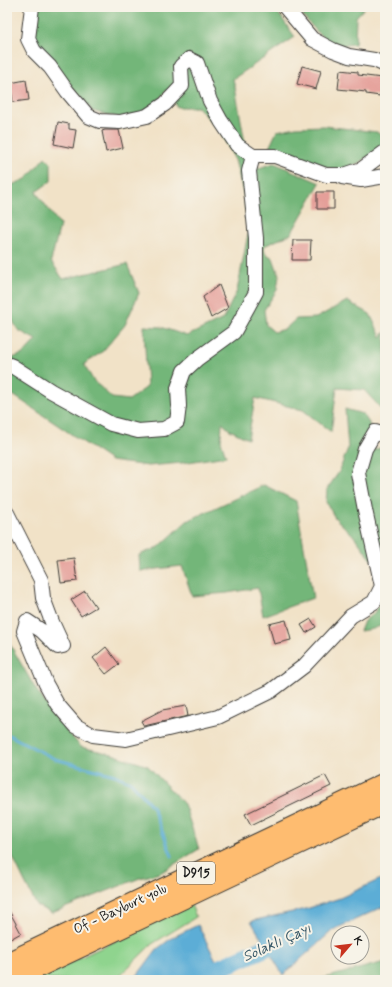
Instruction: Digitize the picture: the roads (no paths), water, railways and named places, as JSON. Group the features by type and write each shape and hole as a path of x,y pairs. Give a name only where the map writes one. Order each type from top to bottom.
{"highway":[{"name":"Of - Bayburt yolu","path":"7,963 385,783"},
{"name":"Of - Bayburt yolu","path":"12,980 385,803"}],"street":[{"path":"32,7 28,39 34,52 50,67 67,91 88,116 100,121 114,122 147,116 166,104 182,86 181,66 189,59 197,64 210,101 221,122 237,145 253,156 275,156 326,175 361,180 385,176"},
{"path":"285,7 312,39 333,50 350,56 374,60 385,64"},
{"path":"326,175 344,175 362,169 385,152"},
{"path":"7,364 111,424 138,431 164,429 178,422 178,388 184,371 197,359 234,332 256,292 256,238 249,171 253,156"},
{"path":"7,513 41,580 43,598 63,646 58,647 42,631 27,621 24,631 46,684 57,704 76,726 93,735 126,739 218,717 271,691 304,666 351,616 374,602 382,586 358,473 365,449 375,432 385,435"}],"water":[{"path":"385,877 385,906 344,925 330,925 330,933 283,975 251,921 306,909 340,898"},
{"path":"198,925 226,980 132,980 136,977 157,949 173,937"}],"waterway":[{"path":"385,470 385,481"},
{"path":"7,734 55,759 115,775 131,782 152,806 172,856"},
{"name":"Solaklı Çayı","path":"192,980 288,938"}]}
